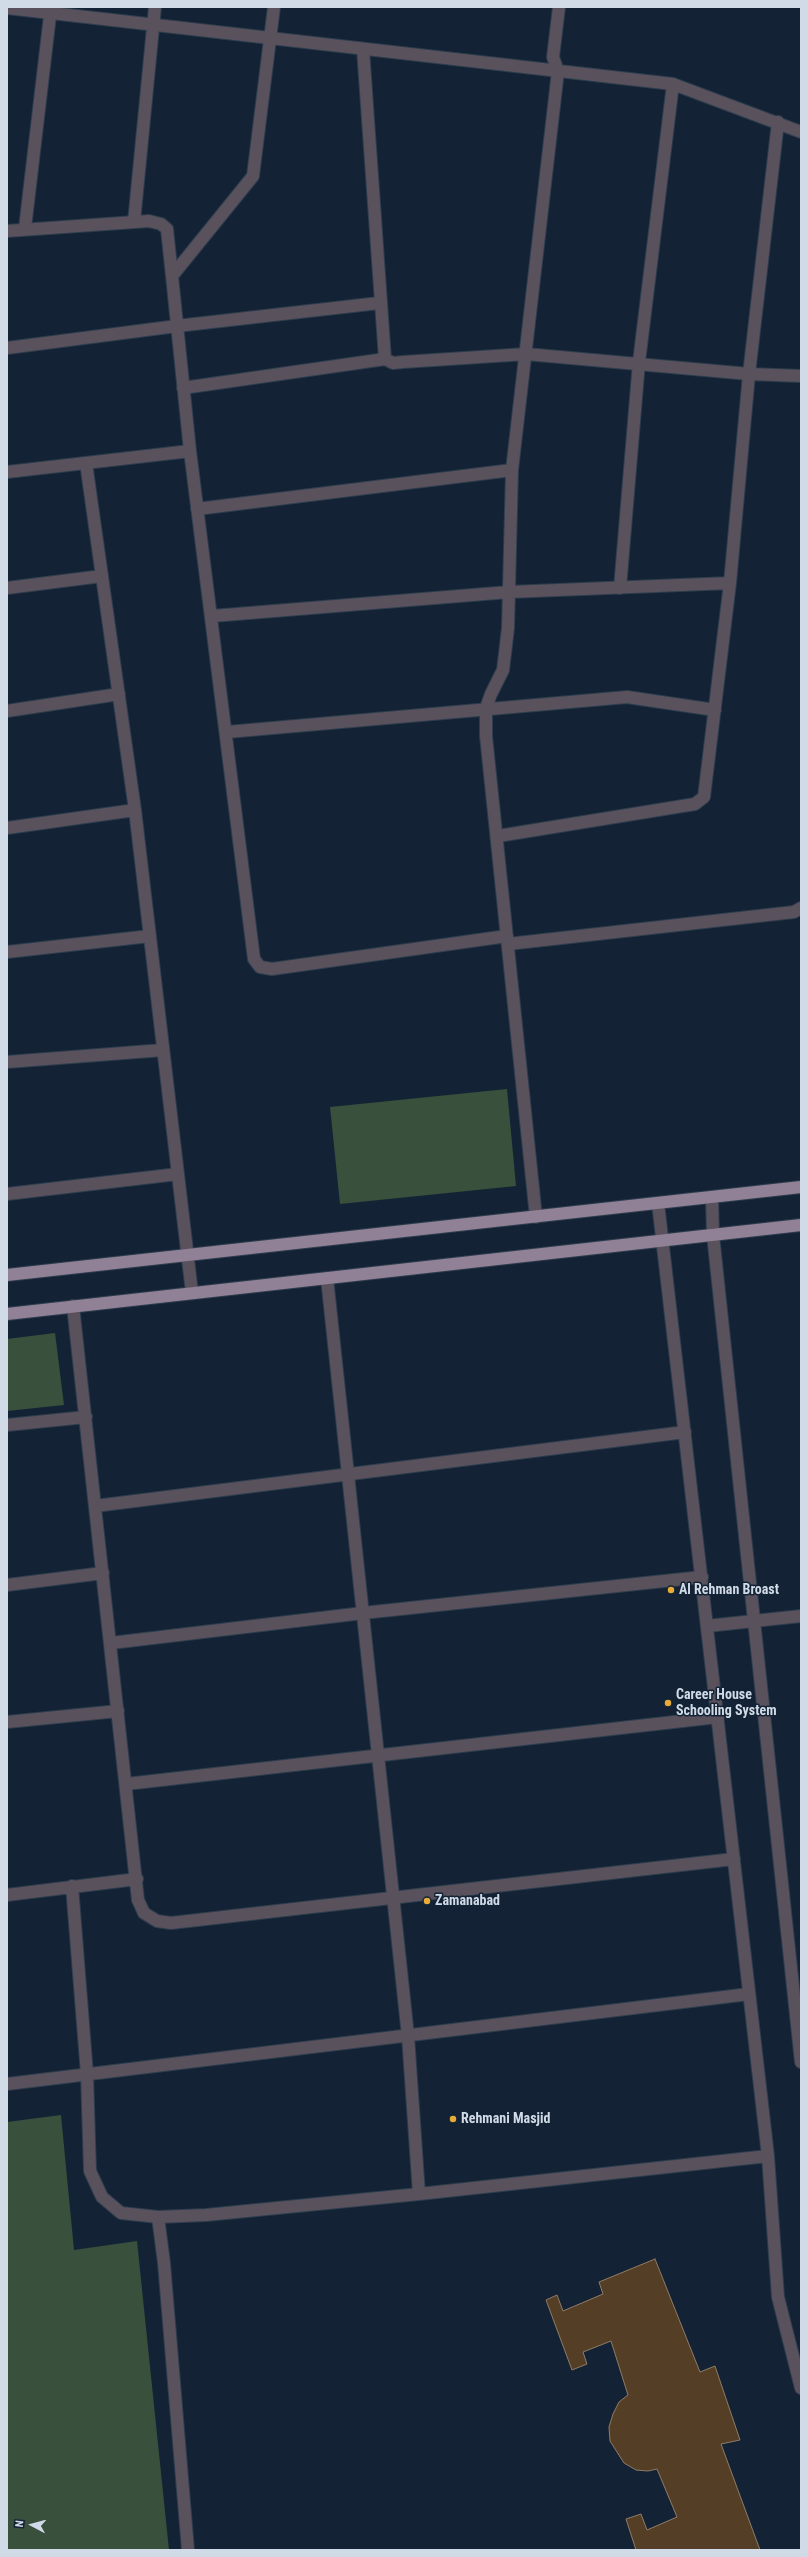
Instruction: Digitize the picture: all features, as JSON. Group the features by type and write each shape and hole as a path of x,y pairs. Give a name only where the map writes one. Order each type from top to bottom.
{"main road":[{"path":"7,1274 188,1256 712,1198 801,1186"},
{"path":"7,1314 801,1225"}],"street":[{"path":"134,222 155,7"},
{"path":"172,276 253,176 274,7"},
{"path":"536,1217 498,836 486,736 486,708 503,670 508,628 512,470 558,71 553,57 559,7"},
{"path":"7,8 51,10 153,25 673,84 778,122 801,132"},
{"path":"25,228 51,10"},
{"path":"363,49 379,303 385,359"},
{"path":"620,588 639,362 673,84"},
{"path":"498,836 695,804 701,801 707,789 730,583 749,374 778,122"},
{"path":"7,231 25,228 149,221 161,224 167,229 197,509 227,732 254,959 260,967 272,969 508,940 794,912 801,908"},
{"path":"7,348 177,326 379,303"},
{"path":"183,388 385,359 393,362 403,362 526,354 639,362 749,374 801,376"},
{"path":"7,472 190,451"},
{"path":"86,463 135,810 192,1293"},
{"path":"197,509 512,470"},
{"path":"7,588 102,576"},
{"path":"212,616 509,592 730,583"},
{"path":"7,710 118,694"},
{"path":"227,732 486,708 627,697 715,710"},
{"path":"7,828 135,810"},
{"path":"7,952 150,936"},
{"path":"7,1062 164,1050"},
{"path":"7,1194 178,1174"},
{"path":"712,1198 713,1235 801,2062"},
{"path":"658,1203 768,2156 778,2297 801,2388"},
{"path":"327,1278 346,1473 363,1613 392,1898 408,2036 418,2194"},
{"path":"73,1306 137,1879 138,1900 144,1913 157,1921 171,1923 734,1858"},
{"path":"7,1425 86,1417"},
{"path":"95,1506 346,1473 685,1432"},
{"path":"7,1585 103,1573"},
{"path":"111,1643 363,1613 702,1578"},
{"path":"707,1626 801,1616"},
{"path":"7,1722 118,1711"},
{"path":"126,1784 718,1718"},
{"path":"7,1895 137,1879"},
{"path":"72,1886 87,2074 90,2171 102,2197 121,2213 158,2217 206,2215 418,2194 768,2156"},
{"path":"7,2084 749,1994"},
{"path":"158,2217 164,2263 188,2550"}],"green space":[{"path":"507,1089 516,1186 340,1204 330,1107"},
{"path":"55,1333 64,1405 7,1411 7,1339"},
{"path":"61,2115 74,2250 137,2241 169,2550 7,2550 7,2122"}],"building":[{"path":"655,2259 700,2372 715,2366 740,2440 721,2444 760,2550 636,2550 626,2519 641,2514 647,2530 677,2517 657,2469 648,2471 636,2470 624,2463 610,2441 609,2427 613,2414 619,2402 628,2395 611,2341 583,2352 587,2364 572,2370 546,2300 557,2295 563,2311 603,2294 599,2282"}],"place":[{"name":"Al Rehman Broast","path":"671,1590"},
{"name":"Career House Schooling System","path":"668,1703"},
{"name":"Zamanabad","path":"427,1901"},
{"name":"Rehmani Masjid","path":"453,2119"}]}
